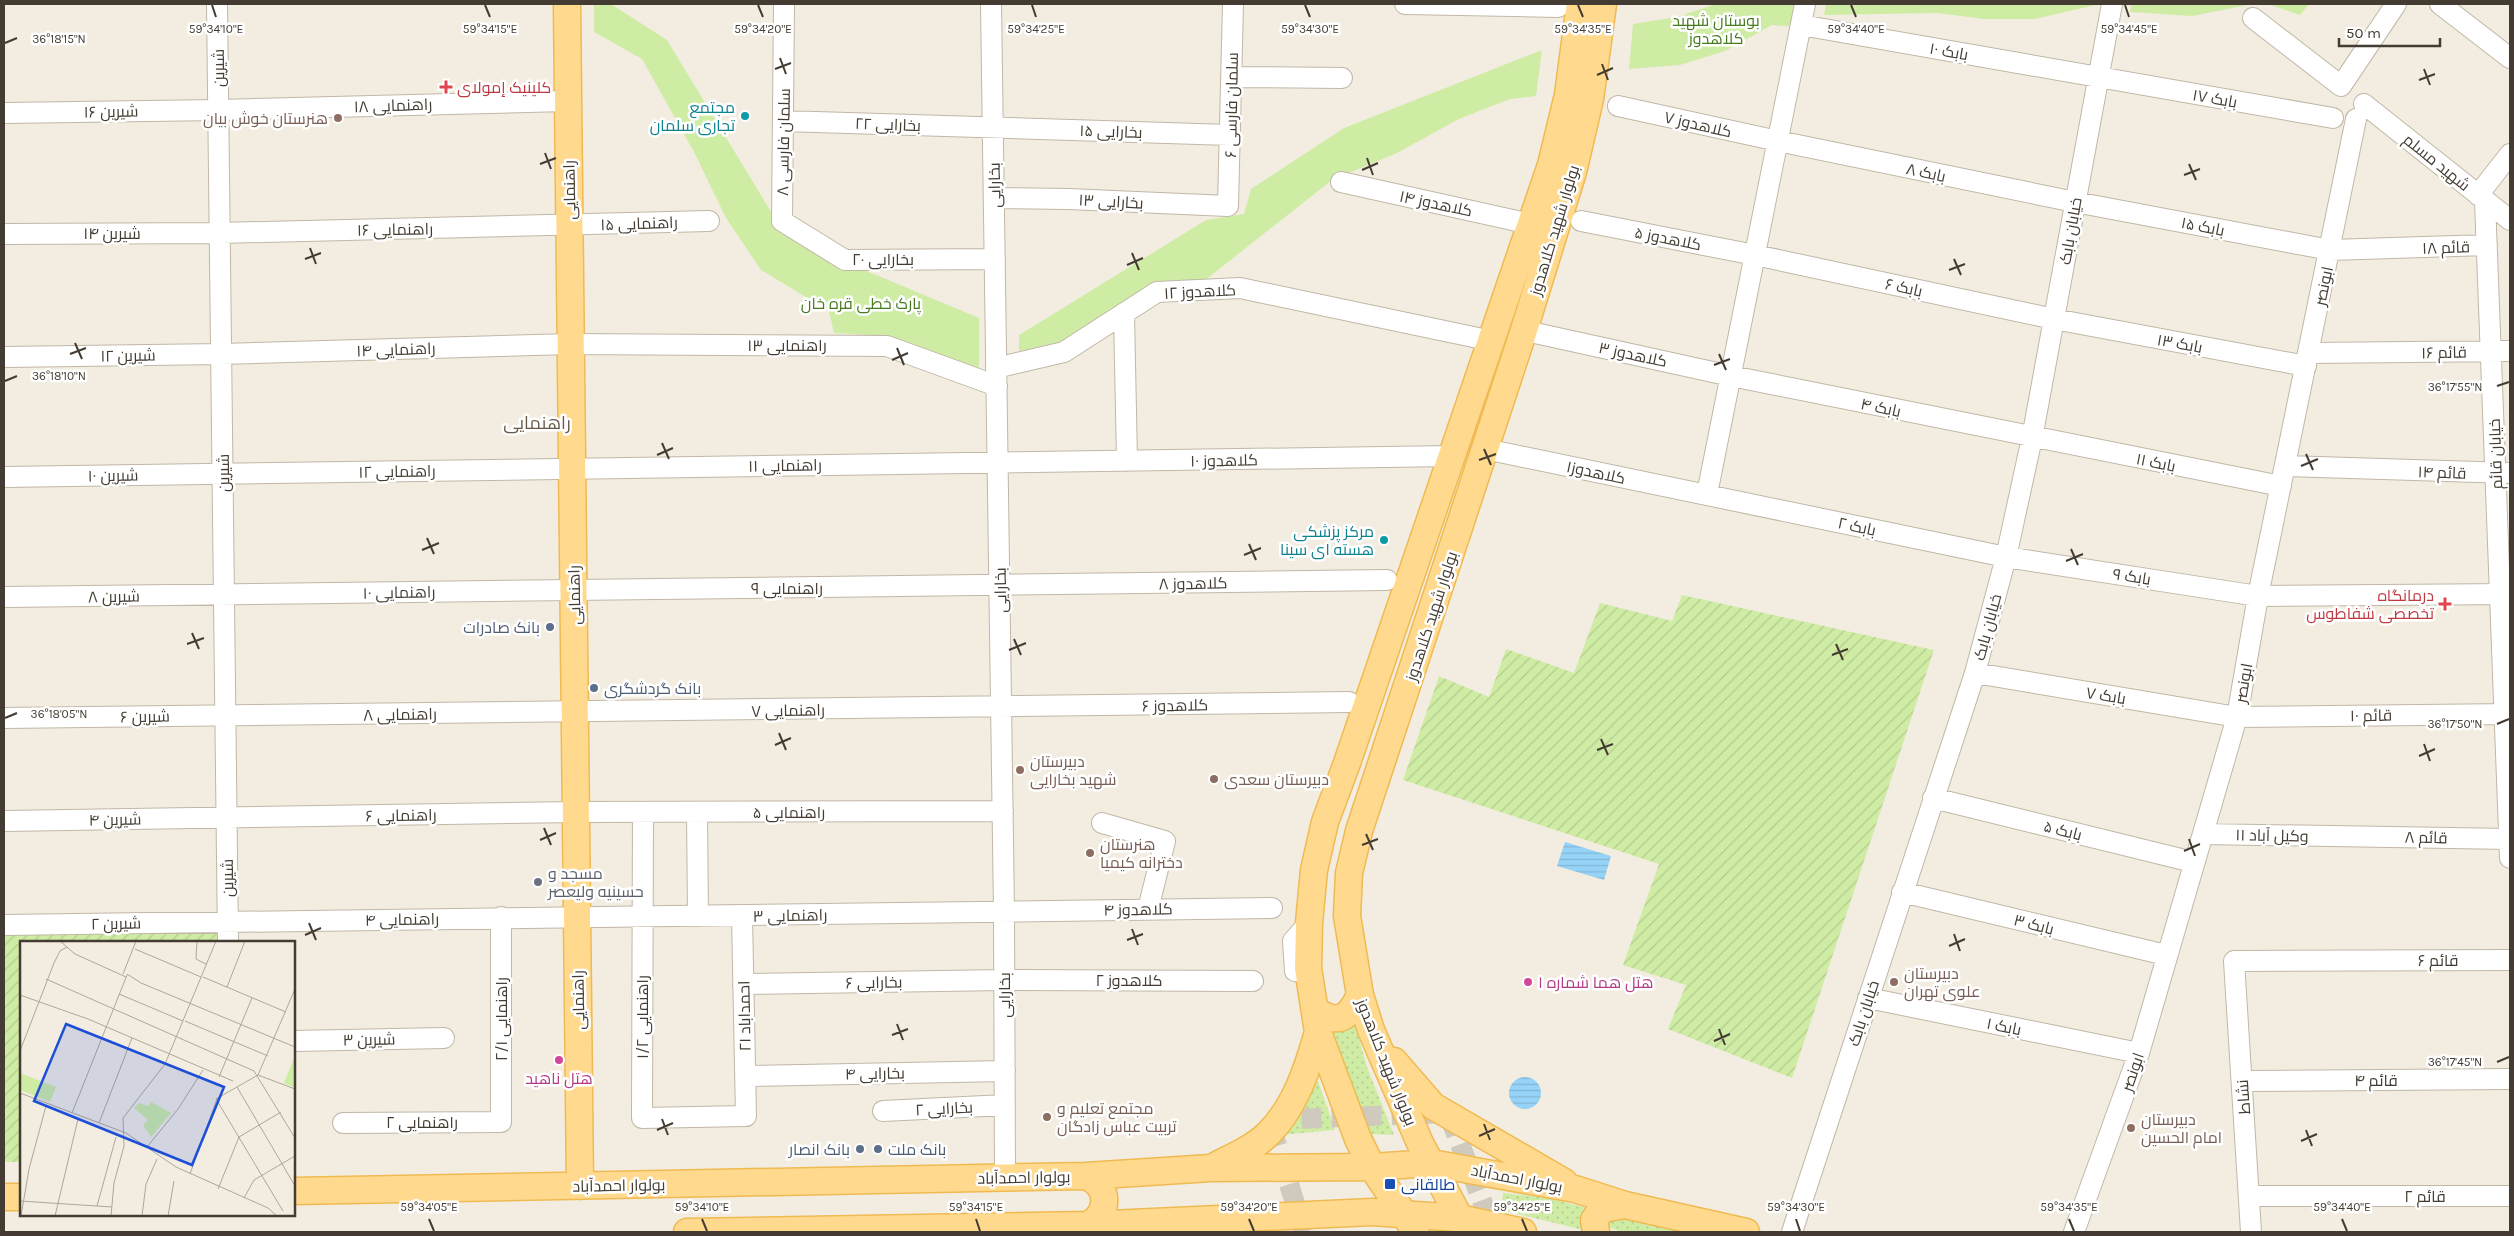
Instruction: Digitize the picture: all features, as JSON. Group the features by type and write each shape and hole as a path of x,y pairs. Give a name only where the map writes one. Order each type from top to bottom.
{"main road":[{"name":"راهنمایی","path":"567,4 580,1186"},
{"name":"بولوار شهید کلاهدوز","path":"1436,1224 1431,1163 1371,1030 1360,995 1347,916 1349,873 1359,831 1485,449 1573,172 1590,99 1603,4"},
{"name":"بولوار شهید کلاهدوز","path":"1436,1224 1372,1168 1358,1139 1317,1021 1308,968 1309,923 1314,870 1325,822 1347,763 1551,165 1568,95 1569,5"},
{"path":"1211,1168 1254,1145 1270,1132 1287,1109 1306,1073 1317,1021 1326,1017 1337,1019 1346,1016 1360,995"},
{"path":"1371,1030 1410,1081 1433,1106 1539,1165 1575,1189"},
{"name":"بولوار احمدآباد","path":"295,1191 1086,1176 1211,1168 1372,1168 1431,1163 1575,1189 1625,1205 1746,1232"},
{"path":"1086,1176 1100,1184 1105,1200 1101,1215 1088,1225"},
{"path":"4,1197 20,1197"},
{"path":"1596,1232 1594,1220 1602,1209 1625,1205"},
{"path":"1300,1214 1358,1232"},
{"path":"687,1232 1088,1225 1300,1214 1523,1232"}],"street":[{"name":"شیرین","path":"217,4 228,941"},
{"name":"سلمان فارسی ۸","path":"782,221 784,4"},
{"name":"بخارایی","path":"991,4 1003,811 1005,1177"},
{"name":"سلمان فارسی ۶","path":"1228,206 1233,4"},
{"path":"1405,4 1569,5"},
{"path":"1707,494 1805,4"},
{"name":"خیابان بابک","path":"1792,1232 1975,673 2006,557 2032,438 2112,4"},
{"path":"2253,18 2341,86 2357,90 2360,111 2344,123 2333,118 2327,102 2332,92 2341,86 2396,4"},
{"path":"2440,4 2510,58"},
{"name":"بابک ۱۰","path":"1801,25 2097,78"},
{"path":"1231,77 1342,78"},
{"name":"بابک ۱۷","path":"2097,78 2333,118"},
{"name":"راهنمایی ۱۸","path":"219,110 568,101"},
{"name":"کلاهدوز ۷","path":"1618,106 1778,142"},
{"name":"شیرین ۱۶","path":"4,113 219,110"},
{"name":"شهید مسلم","path":"2360,111 2510,220"},
{"name":"ابونصر","path":"2074,1232 2139,1053 2193,862 2237,717 2258,596 2360,111"},
{"name":"بخارایی ۲۲","path":"783,121 993,127"},
{"name":"بخارایی ۱۵","path":"993,127 1230,135"},
{"name":"بابک ۸","path":"1778,142 2075,202"},
{"path":"2482,198 2510,154"},
{"name":"کلاهدوز ۱۴","path":"1341,182 1531,224"},
{"name":"بخارایی ۱۳","path":"994,198 1068,199 1228,206"},
{"name":"خیابان قائم","path":"2482,198 2501,351 2510,845"},
{"name":"بابک ۱۵","path":"2075,202 2330,250 2404,248"},
{"name":"راهنمایی ۱۵","path":"569,225 709,221"},
{"name":"بخارایی ۲۰","path":"782,221 845,260 995,259"},
{"name":"کلاهدوز ۵","path":"1581,221 1755,255"},
{"name":"راهنمایی ۱۶","path":"220,233 569,225"},
{"name":"شیرین ۱۴","path":"4,234 220,233"},
{"name":"قائم ۱۸","path":"2404,248 2487,245"},
{"name":"بابک ۶","path":"1755,255 2054,320"},
{"name":"کلاهدوز ۱۲","path":"997,377 1064,352 1157,292 1240,288 1478,338"},
{"path":"1124,314 1128,461"},
{"name":"بابک ۱۳","path":"2054,320 2308,359 2398,352"},
{"name":"کلاهدوز ۳","path":"1535,333 1731,376"},
{"name":"راهنمایی ۱۴","path":"221,354 570,344"},
{"name":"راهنمایی ۱۳","path":"570,344 887,346 997,377"},
{"name":"قائم ۱۶","path":"2398,352 2501,351"},
{"name":"شیرین ۱۲","path":"4,356 221,354"},
{"name":"بابک ۴","path":"1731,376 2032,438"},
{"name":"بابک ۱۱","path":"2032,438 2281,486"},
{"name":"کلاهدوز۱","path":"1485,449 1707,494"},
{"name":"کلاهدوز ۱۰","path":"998,462 1451,456"},
{"name":"راهنمایی ۱۱","path":"572,468 998,462"},
{"name":"قائم ۱۴","path":"2285,466 2503,473"},
{"name":"راهنمایی ۱۲","path":"223,473 572,468"},
{"name":"شیرین ۱۰","path":"4,476 223,473"},
{"name":"بابک ۲","path":"1707,494 2006,557"},
{"name":"بابک ۹","path":"2006,557 2258,596 2505,594"},
{"name":"کلاهدوز ۸","path":"1000,586 1387,580"},
{"name":"راهنمایی ۹","path":"574,589 1000,586"},
{"name":"راهنمایی ۱۰","path":"224,595 574,589"},
{"name":"شیرین ۸","path":"4,597 224,595"},
{"name":"بابک ۷","path":"1975,673 2237,717"},
{"name":"کلاهدوز ۶","path":"1001,708 1349,702"},
{"name":"راهنمایی ۷","path":"575,712 1001,708"},
{"name":"راهنمایی ۸","path":"226,716 575,712"},
{"name":"قائم ۱۰","path":"2237,717 2507,714"},
{"name":"شیرین ۶","path":"4,718 226,716"},
{"name":"بابک ۵","path":"1933,798 2193,862"},
{"name":"راهنمایی ۵","path":"576,812 1003,811"},
{"name":"راهنمایی ۶","path":"227,818 576,812"},
{"name":"راهنمایی ۱/۲","path":"642,812 642,1118 746,1116"},
{"path":"697,812 698,916"},
{"name":"شیرین ۴","path":"4,821 227,818"},
{"path":"1102,823 1165,841 1148,909"},
{"name":"وکیل آباد ۱۱","path":"2203,834 2342,836"},
{"name":"قائم ۸","path":"2342,836 2510,845"},
{"name":"بابک ۳","path":"1902,892 2166,955"},
{"name":"کلاهدوز ۴","path":"1004,911 1272,908"},
{"name":"راهنمایی ۳","path":"577,916 742,916 1004,911"},
{"name":"راهنمایی ۴","path":"228,922 577,916"},
{"name":"احمداباد ۲۱","path":"742,916 746,1116"},
{"name":"راهنمایی ۲/۱","path":"501,917 501,1122"},
{"name":"شیرین ۲","path":"4,925 228,922"},
{"name":"قائم ۶","path":"2234,961 2510,960"},
{"name":"نشاط","path":"2234,961 2251,1232"},
{"name":"کلاهدوز ۲","path":"1004,980 1253,981"},
{"name":"بخارایی ۶","path":"743,984 1004,980"},
{"name":"بابک ۱","path":"1868,998 2139,1053"},
{"name":"شیرین ۳","path":"295,1041 444,1038"},
{"name":"بخارایی ۴","path":"745,1076 1005,1070"},
{"name":"قائم ۴","path":"2242,1081 2510,1079"},
{"name":"بخارایی ۲","path":"884,1111 1005,1106"},
{"name":"راهنمایی ۲","path":"343,1122 501,1122"},
{"name":"قائم ۲","path":"2249,1196 2510,1196"}],"green space":[{"name":"پارک خطی قره خان","path":"594,4 611,4 667,40 773,215 795,241 979,318 979,368 929,353 888,336 834,333 829,311 761,270 726,218 694,152 642,59 594,32"},
{"name":"بوستان شهید کلاهدوز","path":"1716,4 1798,4 1796,27 1772,25 1725,51 1680,65 1629,69 1633,24 1677,17"},
{"path":"1826,4 2100,4 2035,19 1984,19 1937,13 1824,15"},
{"path":"2131,4 2253,4 2192,16 2130,12"},
{"path":"2268,4 2309,4 2300,15"},
{"path":"1542,50 1536,96 1510,99 1459,119 1397,153 1332,180 1204,281 1067,342 1019,356 1019,335 1206,220 1244,214 1251,189 1344,128"},
{"path":"1682,595 1934,650 1792,1078 1668,1029 1686,985 1623,965 1659,864 1403,780 1439,676 1489,697 1506,649 1574,673 1600,603 1672,621"},
{"path":"212,927 221,935 221,941 20,941 20,1162 4,1162 4,930"},
{"path":"1353,1018 1367,1067 1394,1135 1368,1134 1328,1032 1343,1029"},
{"path":"1316,1075 1335,1130 1281,1135"},
{"path":"1503,1193 1548,1198 1583,1207 1588,1210 1591,1232 1501,1210"},
{"path":"1610,1216 1691,1232 1623,1232 1604,1226"}],"water":[{"path":"1565,842 1611,856 1604,880 1557,866"},
{"path":"1525,1077 1531,1078 1536,1082 1540,1087 1540,1099 1536,1104 1531,1108 1525,1109 1519,1108 1514,1104 1510,1099 1509,1093 1510,1087 1514,1082 1519,1078"}],"tunnel":[{"path":"1304,1232 1269,1120 1448,1113 1494,1232"}],"place":[{"name":"کلینیک إمولای","path":"446,87"},
{"name":"مجتمع تجاری سلمان","path":"745,116"},
{"name":"هنرستان خوش بیان","path":"338,118"},
{"name":"مرکز پزشکی هسته ای سینا","path":"1384,540"},
{"name":"درمانگاه تخصصی شفاطوس","path":"2445,604"},
{"name":"بانک صادرات","path":"550,627"},
{"name":"بانک گردشگری","path":"594,688"},
{"name":"دبیرستان شهید بخارایی","path":"1020,770"},
{"name":"دبیرستان سعدی","path":"1214,779"},
{"name":"هنرستان دخترانه کیمیا","path":"1090,853"},
{"name":"مسجد و حسینیه ولیعصر","path":"538,882"},
{"name":"هتل هما شماره ۱","path":"1528,982"},
{"name":"دبیرستان علوی تهران","path":"1894,982"},
{"name":"هتل ناهید","path":"559,1060"},
{"name":"مجتمع تعلیم و تربیت عباس زادگان","path":"1047,1117"},
{"name":"دبیرستان امام الحسین","path":"2131,1128"},
{"name":"بانک انصار","path":"860,1149"},
{"name":"بانک ملت","path":"878,1149"},
{"name":"طالقانی","path":"1390,1184"}],"district":[{"name":"راهنمایی","path":"537,423"}]}
